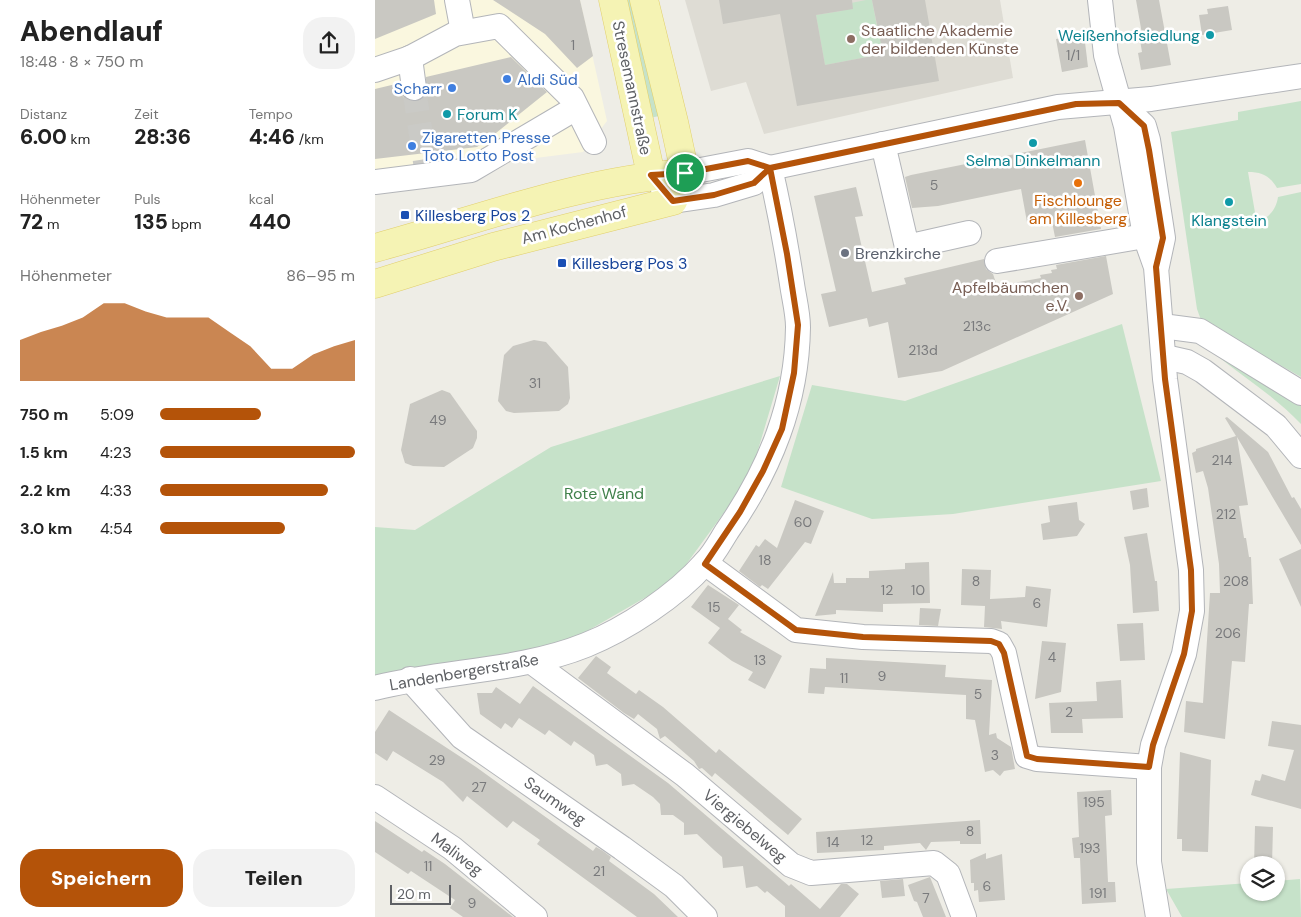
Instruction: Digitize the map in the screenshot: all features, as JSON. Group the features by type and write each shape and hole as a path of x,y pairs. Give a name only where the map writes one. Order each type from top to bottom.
{"main road":[{"name":"Stresemannstraße","path":"613,0 651,175"},
{"name":"Stresemannstraße","path":"644,0 675,122 685,173"},
{"name":"Am Kochenhof","path":"375,248 544,198 602,183 651,175 685,173"},
{"path":"673,201 685,173"},
{"name":"Am Kochenhof","path":"375,284 493,246 673,201"}],"street":[{"path":"457,0 463,32"},
{"path":"1100,0 1106,55 1130,143 1145,236 1156,267 1163,326 1168,404 1191,570 1192,611 1184,654 1153,745 1149,767 1149,862 1158,917"},
{"path":"375,70 410,58 455,34 499,26 572,98 594,142"},
{"path":"410,58 415,88"},
{"name":"Am Kochenhof","path":"685,173 748,161 770,168 1058,107 1119,103 1301,76"},
{"path":"1119,103 1144,126 1148,140 1163,238 1156,267"},
{"path":"375,182 471,170 576,108"},
{"path":"883,144 907,247 969,233"},
{"name":"Am Kochenhof","path":"673,201 714,195 754,183 770,168"},
{"name":"Landenbergerstraße","path":"375,688 410,679 532,662 586,645 639,618 705,564 740,512 763,471 782,429 794,373 798,325 787,254 770,168"},
{"path":"651,175 673,201"},
{"path":"997,261 1145,236"},
{"path":"1163,326 1200,330 1301,393"},
{"path":"1165,357 1187,362 1203,370 1276,426 1301,456"},
{"path":"705,564 796,630 863,637 991,641 999,644 1004,653 1027,756 1037,759 1149,767"},
{"name":"Viergiebelweg","path":"532,662 685,775 791,865 811,873 934,863 941,866 948,874 964,917"},
{"name":"Saumweg","path":"410,679 462,737 630,853 673,886 705,917"},
{"name":"Maliweg","path":"375,797 451,848 535,917"}],"shaded area":[{"path":"375,0 580,0 607,121 583,152 375,178"},
{"name":"Staatliche Akademie der bildenden Künste","path":"685,0 1000,0 1013,78 764,134 746,82 711,91"}],"green space":[{"path":"624,0 632,0 659,116 650,118"},
{"path":"872,0 878,32 899,51 825,65 816,15 841,11 841,5"},
{"path":"1301,101 1301,184 1277,188 1265,176 1248,172 1257,224 1271,213 1278,197 1301,192 1301,377 1201,320 1197,309 1171,132 1238,120 1238,112"},
{"path":"1122,324 1161,481 953,514 872,519 781,487 812,385 905,401"},
{"path":"1215,354 1301,404 1301,424 1270,396"},
{"name":"Rote Wand","path":"780,376 750,477 674,581 563,645 375,680 375,527 415,530 551,447"},
{"path":"1300,879 1301,917 1182,917 1166,889 1240,884 1240,901 1285,901 1285,880"}],"building":[{"path":"375,0 434,0 436,14 375,39"},
{"path":"493,0 580,0 593,56 577,68 545,34"},
{"path":"719,0 852,0 853,9 816,15 825,65 883,54 872,0 925,0 939,81 797,106 780,14 723,24"},
{"path":"1136,0 1159,0 1171,65 1141,70 1138,53 1142,52 1139,34 1142,34"},
{"path":"1228,6 1232,30 1202,35 1199,15 1208,14 1207,9"},
{"path":"1084,34 1088,67 1062,72 1056,39"},
{"name":"Forum K","path":"511,57 547,92 491,137 477,147 375,159 375,89 400,83 403,97 409,101 416,102 426,94 426,77"},
{"path":"1085,140 1101,229 1055,237 1051,217 1027,222 1021,189 938,206 912,208 905,177"},
{"path":"856,187 863,216 855,217 872,292 906,284 904,278 984,259 986,269 993,274 997,286 1041,278 1040,275 1052,273 1051,270 1057,269 1056,265 1106,256 1113,294 942,371 898,378 888,322 869,327 867,318 829,327 821,294 836,291 814,196"},
{"path":"534,340 546,342 568,367 570,398 568,404 559,411 514,413 506,411 498,401 504,355 513,346"},
{"path":"442,390 450,393 477,431 477,438 473,448 444,467 413,466 405,463 401,450 410,404"},
{"path":"1227,417 1268,452 1292,498 1294,497 1301,509 1301,545 1237,437 1248,505 1239,506 1244,538 1246,538 1249,557 1251,557 1253,604 1249,604 1245,662 1232,661 1225,739 1184,732 1186,701 1203,703 1210,593 1220,593 1219,564 1208,488 1203,471 1196,473 1192,453 1196,449 1236,436 1225,418"},
{"path":"1147,488 1149,507 1133,510 1130,491"},
{"path":"795,500 824,511 811,544 805,542 768,589 762,585 760,587 739,571 756,545 759,547 765,539 777,548"},
{"path":"1077,502 1079,520 1085,524 1077,536 1043,540 1041,524 1050,522 1048,506"},
{"path":"1147,533 1155,581 1157,581 1159,611 1133,613 1130,565 1124,537"},
{"path":"1301,549 1301,607 1279,559"},
{"path":"929,562 930,603 883,604 883,612 836,610 836,614 815,616 833,572 834,583 846,583 846,578 869,578 869,571 905,569 905,563"},
{"path":"962,569 991,570 990,599 1025,597 1026,586 1051,589 1047,627 1001,621 1002,629 984,627 985,606 961,605"},
{"path":"708,585 739,605 728,619 742,630 740,632 782,656 765,689 748,680 753,672 732,661 708,643 720,628 691,607"},
{"path":"920,608 941,609 938,626 919,625"},
{"path":"1143,623 1145,660 1120,661 1117,624"},
{"path":"1042,641 1066,643 1061,692 1035,699"},
{"path":"596,656 611,667 607,673 636,694 639,690 663,707 716,753 719,749 802,819 788,835 715,773 712,777 702,768 699,769 694,761 665,736 660,739 657,729 638,714 634,719 624,713 578,678"},
{"path":"826,658 946,665 945,677 992,680 989,735 996,733 997,738 1011,747 1015,769 1004,771 1000,776 993,770 985,772 975,720 966,719 966,695 825,687 824,694 808,693 810,668 826,669"},
{"path":"1121,680 1123,718 1082,719 1083,733 1051,733 1049,703 1097,701 1096,682"},
{"path":"533,686 668,783 789,886 791,884 820,909 841,884 847,884 859,894 840,917 785,917 785,906 767,891 765,893 757,886 746,888 743,866 723,868 722,857 697,834 684,835 684,823 673,815 661,815 660,804 634,784 622,786 621,774 607,764 596,766 594,755 574,741 571,746 549,730 545,735 519,718 512,728 505,723 501,729 480,714 477,693 492,693 496,687 520,704"},
{"path":"389,710 476,767 593,851 596,847 603,851 611,857 609,861 654,894 678,917 637,917 537,844 540,840 513,821 507,828 467,796 463,802 443,782 393,751 387,761 375,753 375,732"},
{"path":"1272,721 1301,725 1301,809 1251,795 1255,780 1260,781 1262,774 1285,781 1294,750 1268,746"},
{"path":"1180,752 1211,760 1208,852 1182,851 1182,839 1177,839"},
{"path":"1111,790 1112,815 1105,816 1108,882 1115,882 1116,902 1082,904 1080,858 1074,858 1072,838 1079,837 1077,792"},
{"path":"980,820 981,844 960,844 960,841 931,842 926,850 920,843 884,846 884,850 817,853 816,832"},
{"path":"375,821 422,852 424,850 445,864 513,917 463,917 450,908 455,900 411,871 408,874 375,852"},
{"path":"1255,826 1273,827 1272,856 1254,856"},
{"path":"986,853 986,859 1002,854 1005,900 979,902 978,890 974,891 974,883 971,883 970,860"},
{"path":"930,877 946,917 923,917 917,902 914,901 908,885"},
{"path":"903,879 905,896 882,898 880,881"}],"tunnel":[{"path":"414,88 427,175"}],"place":[{"name":"Weißenhofsiedlung","path":"1210,35"},
{"name":"Staatliche Akademie der bildenden Künste","path":"851,39"},
{"name":"Aldi Süd","path":"507,79"},
{"name":"Scharr","path":"452,88"},
{"name":"Forum K","path":"447,114"},
{"name":"Selma Dinkelmann","path":"1033,143"},
{"name":"Zigaretten Presse Toto Lotto Post","path":"412,146"},
{"name":"Fischlounge am Killesberg","path":"1078,183"},
{"name":"Klangstein","path":"1229,202"},
{"name":"Killesberg Pos 2","path":"405,215"},
{"name":"Brenzkirche","path":"845,253"},
{"name":"Killesberg Pos 3","path":"562,263"},
{"name":"Apfelbäumchen e.V.","path":"1079,296"}],"route":[{"path":"685,173 651,175 673,201 714,195 754,183 770,168 1076,104 1119,103 1144,126 1148,140 1163,238 1156,267 1163,326 1165,379 1191,570 1192,611 1184,654 1153,745 1149,767 1037,759 1027,756 1024,750 1004,653 999,644 991,641 863,637 796,630 705,564 740,512 763,471 782,429 794,373 798,325 787,254 770,168 748,161 685,173"}]}
